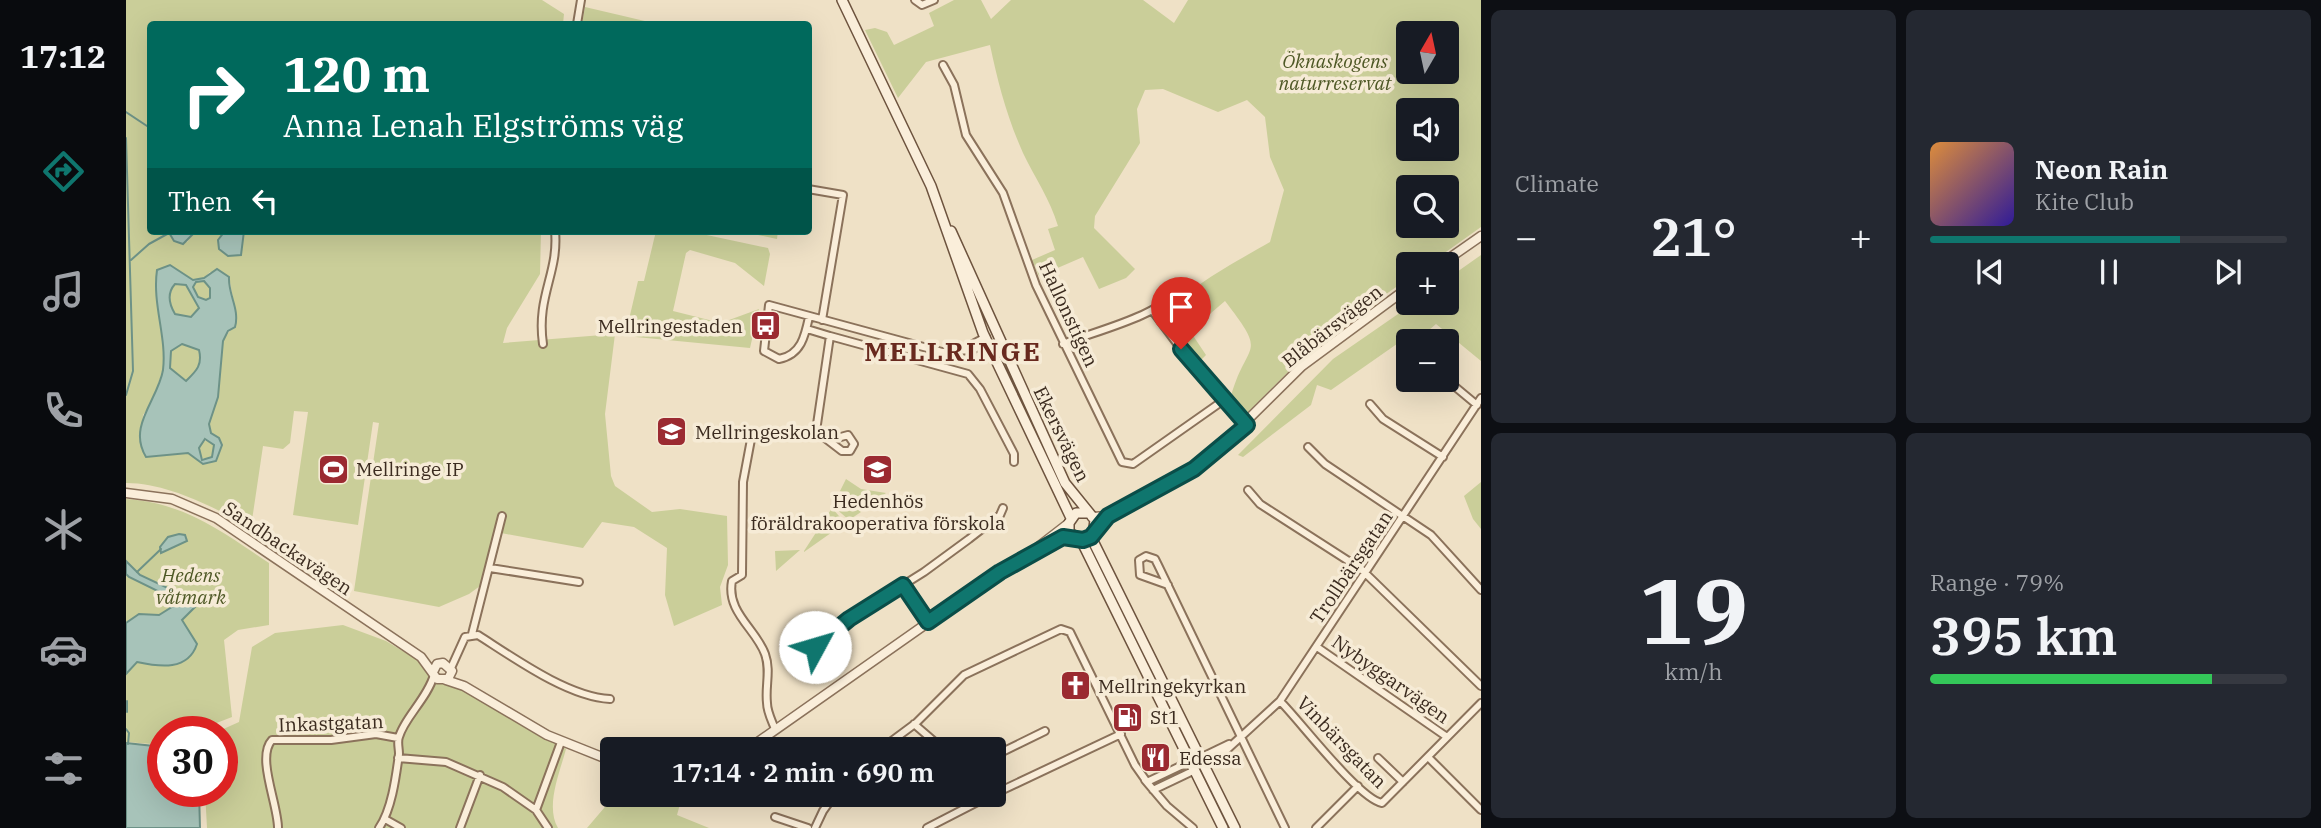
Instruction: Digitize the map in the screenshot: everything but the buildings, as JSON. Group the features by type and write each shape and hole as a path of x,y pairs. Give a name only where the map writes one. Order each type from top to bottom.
{"main road":[{"name":"Ekersvägen","path":"842,0 1065,484 1089,515"},
{"name":"Ekersvägen","path":"942,214 987,340 1070,521 1085,536"},
{"path":"987,340 998,336"},
{"path":"1070,521 1076,513 1089,515 1085,536 1223,828"},
{"path":"1085,536 1203,761 1235,828"},
{"path":"1193,766 1203,761"}],"street":[{"path":"578,21 581,0"},
{"path":"915,0 922,5 934,0"},
{"name":"Hallonstigen","path":"943,65 954,85 966,135 1003,193 1036,285 1122,462 1133,464 1224,400"},
{"path":"812,190 843,195 822,320"},
{"path":"543,344 541,301 558,256 555,235"},
{"path":"1458,252 1481,236"},
{"path":"1063,344 1152,310 1169,300 1179,289"},
{"name":"Blåbärsvägen","path":"1085,536 1108,516 1194,469 1247,425 1302,366 1396,297"},
{"path":"809,317 802,345 788,358 779,359 764,351 769,305 942,352 964,349 987,340"},
{"path":"1152,310 1247,425"},
{"path":"807,329 968,374 980,389 1014,454 1014,462"},
{"path":"830,336 816,431 822,438 830,440"},
{"path":"1459,388 1479,401"},
{"name":"Trollbärsgatan","path":"1203,761 1234,742 1280,701 1479,401"},
{"path":"1370,404 1383,419 1443,457"},
{"path":"752,434 743,482 743,575 732,581 732,595 735,606 765,654 769,678 767,707 775,729"},
{"path":"1308,447 1325,464 1404,516 1441,545 1481,590"},
{"path":"1248,490 1260,504 1366,575 1481,686"},
{"name":"Sandbackavägen","path":"126,493 172,499 216,518 421,657 446,666"},
{"path":"783,645 793,657 801,655 969,539 1003,508"},
{"name":"Blåbärsvägen","path":"1089,515 1108,516"},
{"path":"472,634 502,516"},
{"path":"1043,546 1070,521"},
{"path":"764,737 1012,565 1063,537 1085,536"},
{"path":"1168,585 1140,575 1139,560 1146,556 1155,559 1168,585 1284,828"},
{"path":"490,568 579,582"},
{"path":"903,585 928,622"},
{"path":"897,737 964,675 1061,629 1070,632 1139,773 1193,828"},
{"path":"379,828 385,819 398,758 398,738 429,691 434,673 446,666 465,637 472,634"},
{"path":"472,634 529,667 588,695 610,699"},
{"name":"Nybyggarvägen","path":"1317,647 1447,737"},
{"name":"Sandbackavägen","path":"421,657 444,681"},
{"path":"429,691 444,681 446,666"},
{"path":"446,666 464,687"},
{"path":"444,681 464,687 503,712 561,742 600,757"},
{"name":"Vinbärsgatan","path":"1280,701 1376,802 1382,803 1403,782"},
{"path":"1378,758 1403,782 1481,703"},
{"path":"914,724 929,737"},
{"path":"1006,750 1045,731"},
{"name":"Inkastgatan","path":"278,828 278,808 265,768 267,745 272,740 331,740 376,734 398,738"},
{"path":"1006,788 1121,734"},
{"path":"536,810 561,742"},
{"path":"1428,757 1481,810"},
{"path":"398,758 446,762 480,775 536,810 548,828"},
{"path":"1150,787 1193,766"},
{"path":"463,827 480,775"},
{"path":"1316,828 1358,786"},
{"path":"815,828 825,807"},
{"path":"927,828 967,807"},
{"path":"775,817 808,828"},
{"path":"385,819 401,828"}],"green space":[{"path":"126,0 542,0 564,14 563,21 147,21 147,235 170,235 187,242 193,235 224,235 219,249 228,256 242,250 244,235 541,235 540,274 507,328 503,343 615,334 605,414 611,476 615,486 652,512 680,509 727,516 728,565 720,587 722,605 674,626 665,595 667,548 634,527 602,522 583,548 501,533 491,578 469,594 439,607 354,591 379,423 373,422 358,525 293,515 308,412 294,411 290,443 283,449 263,446 251,527 175,492 126,483","holes":["170,265 193,280 204,278 210,272 229,277 237,320 223,341 218,397 208,424 211,433 219,438 211,463 203,464 188,453 152,457 141,449 143,415 153,402 163,368"]},
{"name":"Öknaskogens naturreservat","path":"954,0 981,0 991,19 1011,0 1143,0 1174,23 1188,0 1481,0 1481,227 1446,252 1396,252 1396,287 1319,341 1247,413 1231,396 1248,356 1250,341 1239,319 1225,301 1190,331 1206,355 1199,362 1165,320 1182,298 1196,287 1270,242 1284,190 1270,157 1265,117 1247,100 1218,112 1163,89 1145,90 1137,109 1140,143 1095,216 1094,228 1135,269 1126,278 1099,289 1083,257 1039,276 1032,260 1055,250 1048,229 1058,226 1012,126 990,45 926,62 898,98 865,30 875,28 887,32 894,45 934,26 929,13"},
{"path":"585,7 645,21 583,21"},
{"path":"655,235 707,235 768,248 770,254 764,286 735,263 690,250 686,253 673,311 721,323 759,309 750,348 636,337 627,328 638,281 644,281"},
{"path":"758,235 778,235 777,239"},
{"path":"1481,255 1481,361 1459,343 1459,329 1442,329 1436,324 1430,329 1396,329 1396,345 1331,390 1317,385 1311,405 1243,457 1238,455 1333,359 1397,315 1459,315 1459,271"},
{"path":"204,281 210,288 210,298 206,300 198,297 193,287 196,282"},
{"path":"175,284 186,285 199,308 191,317 175,314 173,310 170,295"},
{"path":"182,344 200,350 198,368 187,381 170,368 171,351"},
{"path":"206,441 212,444 215,450 212,456 206,459 200,456 197,450 200,444"},
{"path":"846,479 861,489 886,493 862,510 850,500 851,496 840,491"},
{"path":"1481,482 1481,529 1473,519 1464,496"},
{"path":"839,492 849,498 848,501 861,512 849,520 834,507"},
{"name":"Hedens våtmark","path":"126,499 166,506 202,520 269,563 269,625 238,630 224,640 232,716 147,716 147,744 126,742"},
{"path":"832,508 845,523 804,552 804,551"},
{"path":"800,550 776,571 775,551"},
{"path":"343,625 386,641 566,749 553,799 554,819 558,828 207,828 206,807 238,807 238,722 252,647 275,633"},
{"path":"605,807 679,807 677,815 709,828 587,828"}],"water":[{"path":"170,235 192,235 183,244 174,241"},
{"path":"222,235 244,235 241,255 228,256 219,249 218,240"},
{"path":"170,265 193,280 204,278 217,269 229,277 236,320 235,327 228,331 223,341 218,397 209,424 211,433 219,438 222,445 216,461 203,464 188,453 146,457 141,446 142,424 163,370 163,345 156,295 157,270","holes":["204,281 210,288 210,298 206,300 198,297 193,287 196,282","175,284 186,285 199,308 191,317 175,314 171,306 171,291","182,344 199,350 199,364 186,381 170,368 171,351","205,439 214,445 212,457 202,460 199,448"]},
{"path":"185,535 187,541 161,553 160,547 168,537"},
{"path":"126,561 140,575 189,598 195,607 182,620 197,644 187,659 164,666 137,662 126,674 126,623 139,614 159,615 175,605 170,597 129,577 126,574"},
{"path":"126,743 147,745 147,807 199,807 200,828 126,828"}],"waterway":[{"path":"126,112 147,126"},
{"path":"126,138 133,371 126,395"},
{"path":"131,260 149,244 165,235"},
{"path":"137,572 161,549"},
{"path":"127,701 127,712"},
{"path":"126,729 129,733 128,744"}],"place":[{"name":"Mellringestaden","path":"766,326"},
{"name":"Mellringeskolan","path":"672,432"},
{"name":"Mellringe IP","path":"333,469"},
{"name":"Hedenhös föräldrakooperativa förskola","path":"878,470"},
{"name":"Mellringekyrkan","path":"1075,686"},
{"name":"St1","path":"1127,717"},
{"name":"Edessa","path":"1156,758"}],"district":[{"name":"MELLRINGE","path":"953,352"}],"route":[{"path":"815,647 849,619 879,603 903,585 928,622 1000,572 1063,537 1079,540 1091,537 1108,516 1174,482 1209,458 1247,425 1181,349"}]}
